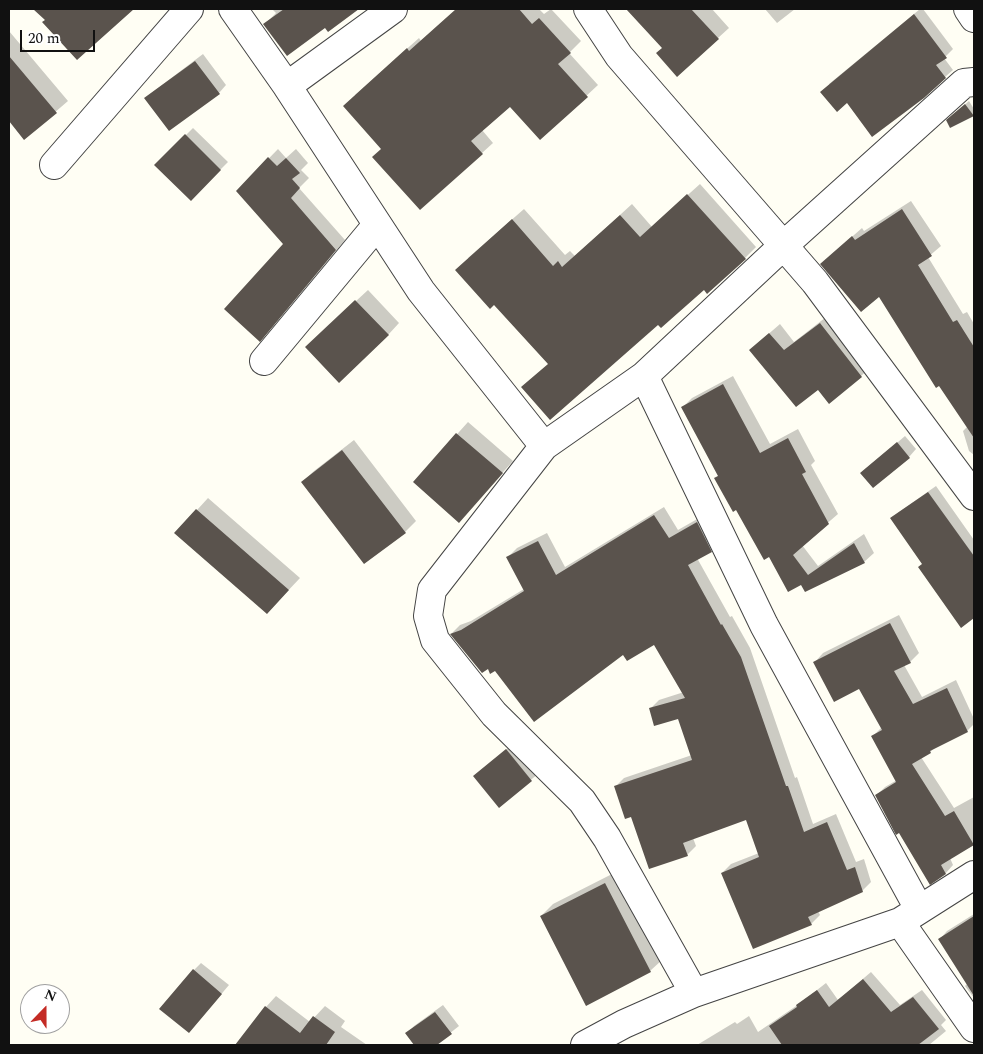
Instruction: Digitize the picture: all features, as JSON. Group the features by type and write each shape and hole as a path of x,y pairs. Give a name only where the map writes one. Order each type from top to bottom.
{"street":[{"path":"54,166 189,9"},
{"path":"233,9 287,86 421,292 544,446"},
{"path":"287,86 393,9"},
{"path":"588,9 619,56 815,282 974,496"},
{"path":"968,9 974,18"},
{"path":"694,993 607,838 582,800 494,714 435,640 428,616 432,590 544,446 644,376 784,245 964,83 974,82"},
{"path":"264,361 377,225"},
{"path":"644,376 764,625 910,915 974,1028"},
{"path":"585,1045 624,1024 694,993 910,915 974,875"}],"building":[{"path":"33,9 134,9 77,60 42,22 45,20"},
{"path":"284,9 359,9 328,32 325,28 287,56 263,24"},
{"path":"456,9 519,9 532,24 539,18 571,53 558,64 588,97 540,140 510,107 471,141 483,154 420,210 372,157 381,149 343,106 407,48 409,51"},
{"path":"626,9 691,9 719,39 677,77 656,53 662,48"},
{"path":"914,14 947,58 936,65 946,78 924,98 872,137 847,103 837,112 820,92"},
{"path":"9,56 57,113 24,140 9,121"},
{"path":"195,61 220,94 169,131 144,98"},
{"path":"965,104 974,116 950,128 946,120"},
{"path":"185,134 221,170 191,201 154,165"},
{"path":"268,157 277,166 286,158 300,173 292,179 300,188 291,198 336,250 260,342 224,309 283,244 236,191"},
{"path":"687,194 746,259 707,294 704,290 661,328 658,325 550,420 521,387 548,364 494,305 490,309 455,270 512,219 553,266 558,261 562,267 620,215 640,237"},
{"path":"902,209 932,256 918,265 953,322 957,320 974,347 974,438 939,386 936,388 879,297 861,312 820,264 852,236 855,240"},
{"path":"355,300 389,335 339,383 305,347"},
{"path":"820,323 862,377 829,404 818,390 796,407 749,350 769,333 784,350"},
{"path":"723,384 760,453 788,438 806,472 802,474 829,524 793,555 808,575 854,543 865,563 805,592 801,585 788,592 769,557 764,560 736,510 733,512 714,478 718,476 681,407"},
{"path":"456,433 503,473 459,523 413,482"},
{"path":"897,442 910,458 873,488 860,473"},
{"path":"342,450 406,533 364,564 301,482"},
{"path":"928,492 974,556 974,618 961,628 918,567 922,564 890,518"},
{"path":"196,509 289,590 267,614 174,533"},
{"path":"654,515 669,538 697,522 712,552 688,565 741,657 804,832 827,822 847,870 855,867 863,892 808,917 812,925 753,949 721,873 759,857 746,820 683,843 688,856 649,869 631,817 625,819 614,786 692,760 678,719 654,726 649,708 685,698 654,645 627,661 623,655 534,722 495,671 490,674 488,669 482,673 450,634 461,630 524,591 506,557 538,541 556,575"},
{"path":"890,623 911,663 894,671 913,704 947,688 968,732 930,751 931,753 912,764 945,816 954,811 974,845 941,865 946,874 930,885 899,833 896,835 875,795 896,782 871,736 882,730 859,689 834,702 813,662"},
{"path":"506,749 532,781 499,808 473,776"},
{"path":"605,883 651,972 586,1006 540,916"},
{"path":"974,916 974,996 938,939"},
{"path":"193,969 222,994 189,1033 159,1009"},
{"path":"863,979 891,1012 913,997 939,1029 918,1045 782,1045 769,1026 797,1007 796,1005 817,990 829,1007"},
{"path":"265,1006 300,1033 313,1016 335,1032 326,1045 235,1045"},
{"path":"435,1012 452,1034 437,1045 414,1045 405,1033"}]}
